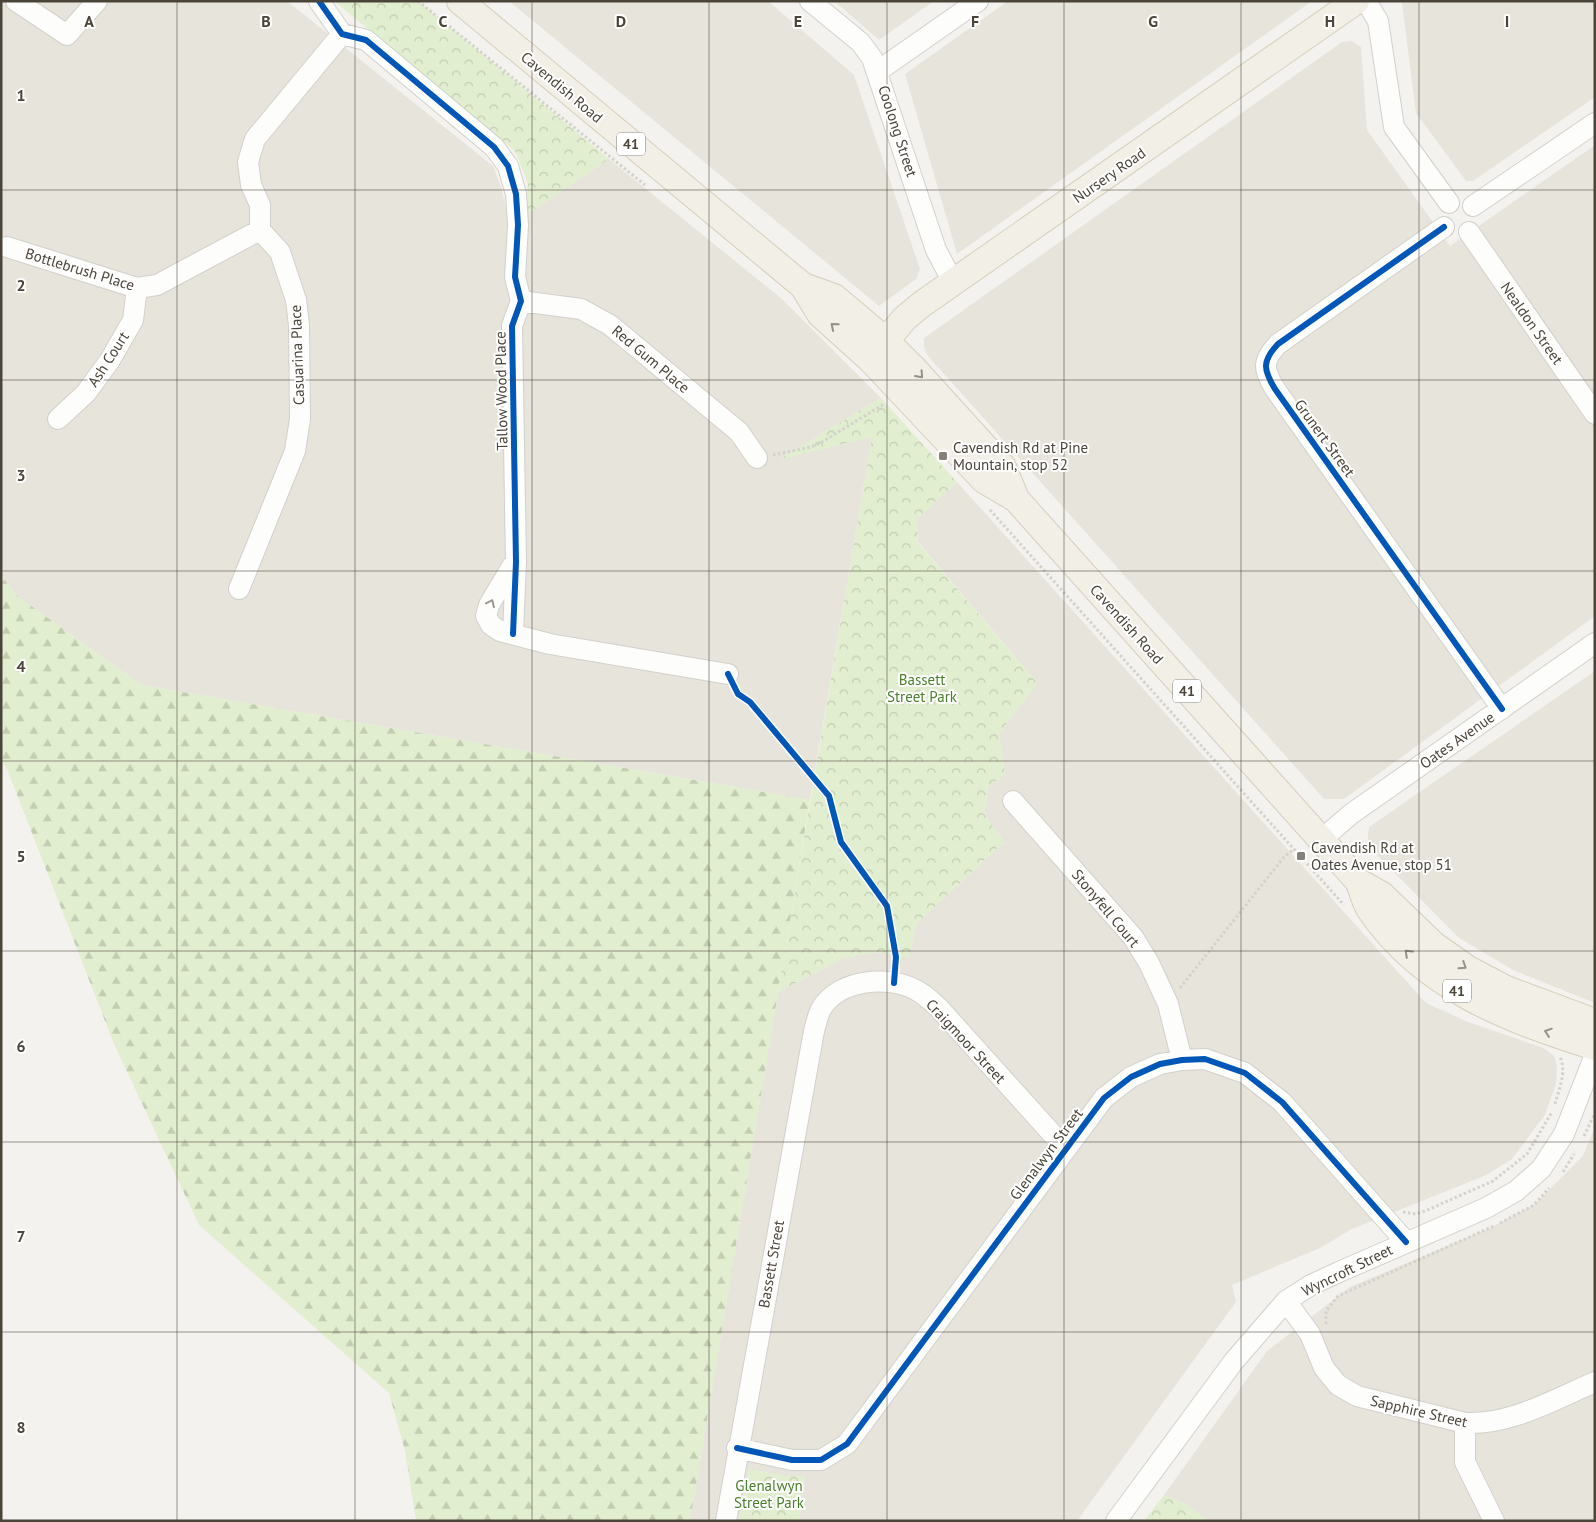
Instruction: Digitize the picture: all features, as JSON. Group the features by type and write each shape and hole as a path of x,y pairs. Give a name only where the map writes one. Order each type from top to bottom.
{"main road":[{"name":"Cavendish Road","path":"460,1 804,286 834,297 984,480 1016,499 1359,882 1382,895 1434,945 1468,970 1506,989 1595,1022"},
{"name":"Nursery Road","path":"878,350 912,312 953,282 1356,1"},
{"name":"Cavendish Road","path":"1359,882 1369,909 1389,933 1416,961 1468,999 1506,1016 1595,1047"}],"street":[{"path":"16,1 67,35 98,1"},
{"path":"319,1 342,34 366,40 494,147 508,166 516,194 518,225 515,277 521,300"},
{"name":"Coolong Street","path":"810,1 860,42 878,71 936,250 953,282"},
{"path":"878,71 978,1"},
{"path":"1366,1 1378,21 1394,127 1448,203"},
{"path":"260,230 260,205 251,185 248,162 255,139 342,34"},
{"path":"1473,206 1595,123"},
{"path":"1461,200 1473,206 1477,220 1469,232 1455,235 1444,227 1442,214 1448,203 1461,200"},
{"name":"Grunert Street","path":"1444,227 1278,344 1268,354 1265,365 1268,378 1275,389 1502,709"},
{"name":"Bottlebrush Place","path":"7,247 137,288 157,285 260,230"},
{"name":"Casuarina Place","path":"239,589 295,451 300,419 299,326 296,300 280,252 260,230"},
{"name":"Nealdon Street","path":"1469,232 1595,414"},
{"name":"Ash Court","path":"58,419 86,393 110,360 133,320 137,288"},
{"name":"Red Gum Place","path":"521,300 581,309 610,325 739,432 758,458"},
{"name":"Tallow Wood Place","path":"521,300 512,326 516,562 489,605 486,616 491,625 500,631 550,644 728,674"},
{"name":"Oates Avenue","path":"1321,840 1351,814 1595,643"},
{"name":"Stonyfell Court","path":"1013,801 1133,937 1149,963 1168,1004 1182,1060"},
{"name":"Craigmoor Street","path":"822,1009 838,993 866,982 894,983 917,990 938,1007 1065,1148"},
{"name":"Bassett Street","path":"726,1521 812,1041 822,1009"},
{"name":"Wyncroft Street","path":"1116,1521 1234,1361 1286,1301 1311,1285 1503,1199 1516,1191 1540,1169 1564,1134 1595,1055"},
{"name":"Glenalwyn Street","path":"738,1448 792,1460 821,1460 848,1444 1065,1148 1104,1098 1131,1077 1160,1064 1182,1060 1205,1059 1245,1073 1282,1102 1406,1242"},
{"name":"Sapphire Street","path":"1286,1301 1310,1334 1324,1368 1338,1385 1357,1396 1465,1423 1482,1424 1510,1418 1595,1382"},
{"path":"1465,1423 1465,1462 1494,1521"}],"path":[{"path":"418,1 647,187"},
{"path":"758,458 811,447 888,402"},
{"path":"984,504 1293,850 1350,911"},
{"path":"1168,1004 1284,857 1293,850"},
{"path":"1402,1215 1403,1212 1416,1214 1493,1181 1526,1154 1552,1111 1562,1081 1563,1063 1557,1053"},
{"path":"1580,1144 1595,1114"},
{"path":"1557,1178 1576,1151"},
{"path":"1328,1330 1325,1322 1326,1312 1338,1296 1486,1230 1534,1205 1551,1185"}],"shaded area":[{"path":"1,1 287,1 493,166 501,187 510,225 609,159 782,299 881,398 780,459 872,437 810,800 141,685 16,595 1,575"},
{"path":"509,1 768,1 854,75 920,269 916,279 879,306"},
{"path":"834,1 934,1 879,40"},
{"path":"1008,1 1312,1 957,254 905,74"},
{"path":"1404,1 1595,1 1595,97 1473,181 1466,181 1416,113 1402,3"},
{"path":"1352,41 1361,47 1367,130 1450,246 1595,145 1595,616 1344,799 1324,799 928,356 924,347 924,338 1342,42"},
{"path":"957,482 1426,1003 1468,1022 1544,1048 1554,1056 1557,1067 1556,1084 1545,1115 1511,1160 1484,1176 1352,1229 1320,1248 1232,1285 1236,1302 1077,1521 799,1521 805,1476 785,1476 749,1469 739,1521 690,1521 778,992 844,958 876,952 909,957 916,924 1004,842 984,814 988,787 1005,774 999,734 1037,683 918,542 917,518"},
{"path":"1595,671 1595,1003 1513,970 1459,938 1367,845 1369,827"},
{"path":"1595,1128 1595,1521 1208,1521 1185,1504 1164,1495 1267,1351 1350,1287 1490,1228 1534,1205 1582,1157"}],"green space":[{"path":"334,1 418,1 609,159 526,215 528,184 515,151"},
{"name":"Bassett Street Park","path":"881,398 957,482 917,518 918,543 1037,683 999,734 1005,774 988,787 984,814 1004,842 916,924 909,957 876,952 844,958 778,992 872,437 778,460"},
{"path":"1,575 16,595 141,685 810,800 690,1521 416,1521 405,1451 389,1393 199,1225 114,1044 7,769 1,760"},
{"name":"Glenalwyn Street Park","path":"749,1469 785,1476 805,1476 799,1521 739,1521"},
{"path":"1164,1495 1185,1504 1208,1521 1144,1521"}],"cycle path":[{"path":"319,1 342,34 366,40 494,147 508,166 516,194 518,225 515,277 521,301 512,326 516,562 513,634"},
{"path":"1444,227 1278,344 1269,355 1266,370 1275,389 1502,709"},
{"path":"728,674 738,694 750,702 829,796 841,842 887,906 896,957 894,983"},
{"path":"737,1448 792,1460 821,1460 847,1444 1104,1098 1131,1077 1160,1064 1182,1060 1205,1059 1245,1073 1282,1102 1406,1242"}],"place":[{"name":"Cavendish Rd at Pine Mountain, stop 52","path":"943,456"},
{"name":"Cavendish Rd at Oates Avenue, stop 51","path":"1301,856"}]}
